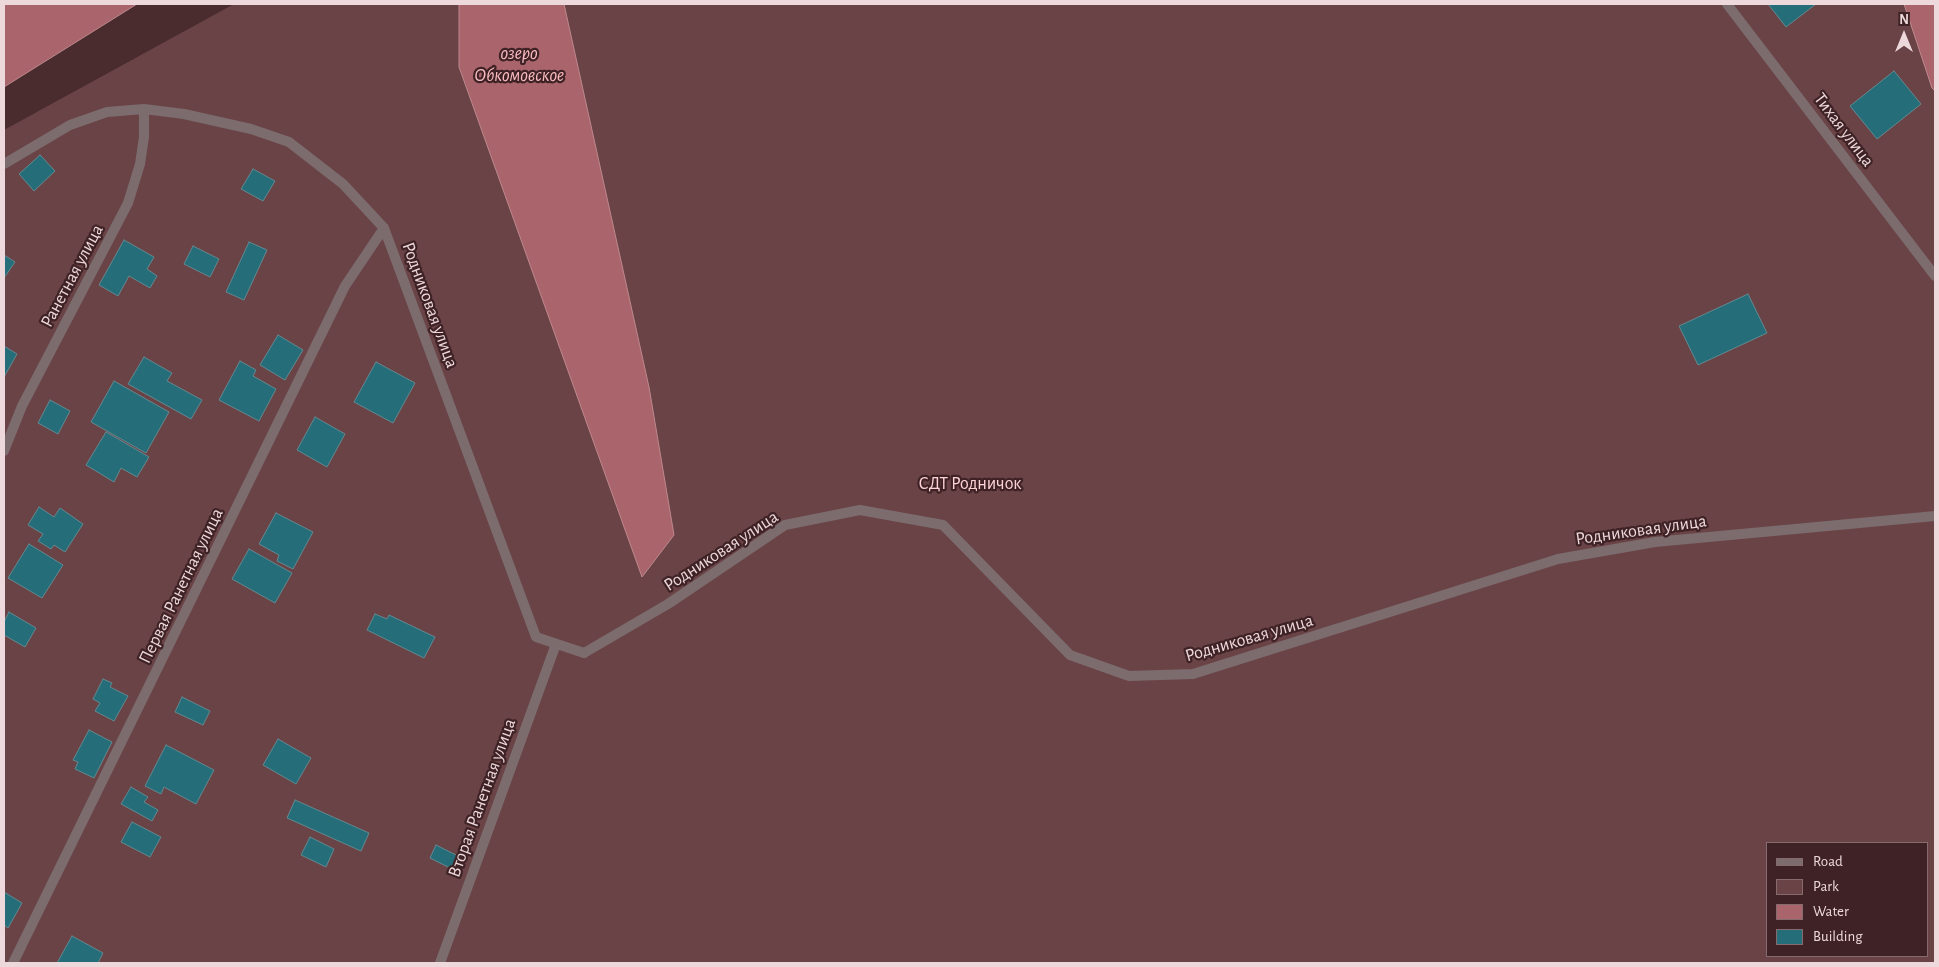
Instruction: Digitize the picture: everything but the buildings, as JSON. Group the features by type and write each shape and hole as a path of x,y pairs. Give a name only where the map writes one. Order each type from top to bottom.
{"street":[{"name":"Тихая улица","path":"1727,4 1935,276"},
{"name":"Родниковая улица","path":"4,164 70,125 107,112 144,109 184,114 251,129 289,142 343,184 384,228 536,637 584,653 668,604 785,525 860,510 943,525 1070,655 1129,676 1193,674 1558,559 1654,542 1935,516"},
{"name":"Ранетная улица","path":"4,451 22,406 128,203 140,164 144,137 144,109"},
{"name":"Первая Ранетная улица","path":"13,963 345,286 384,228"},
{"name":"Вторая Ранетная улица","path":"440,963 556,644"}],"green space":[{"name":"СДТ Родничок","path":"234,4 1935,4 1935,963 4,963 4,130"}],"water":[{"path":"4,4 137,4 4,87"},
{"name":"озеро Обкомовское","path":"459,4 564,4 649,387 674,535 642,577 459,67"},
{"path":"1904,4 1935,4 1935,91 1932,88"}]}
